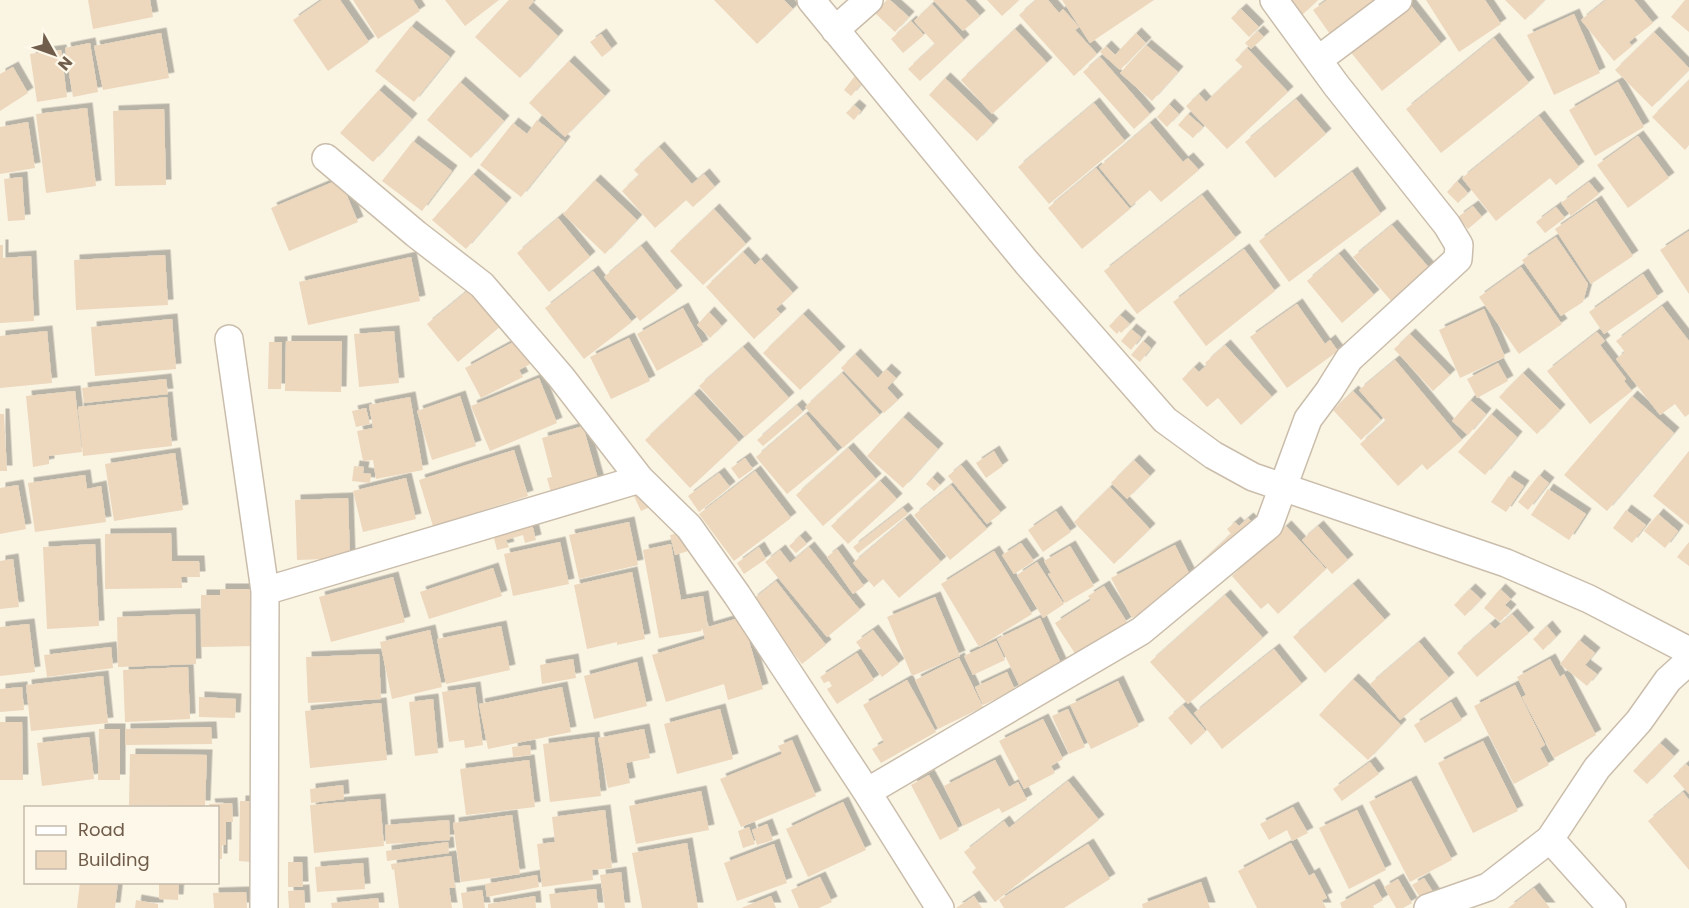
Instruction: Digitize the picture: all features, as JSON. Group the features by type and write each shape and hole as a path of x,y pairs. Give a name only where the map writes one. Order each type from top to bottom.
{"street":[{"path":"811,0 1019,254 1165,420 1213,455 1253,477 1282,489 1506,563 1589,599 1689,651"},
{"path":"836,30 869,0"},
{"path":"867,792 1141,631 1269,525 1308,419 1349,359 1458,259 1459,245 1447,225 1274,0"},
{"path":"1318,60 1398,0"},
{"path":"326,158 416,234 482,285 561,377 640,479 689,527 737,595 867,792 940,908"},
{"path":"229,339 265,591 264,908"},
{"path":"265,591 640,479"},
{"path":"1428,908 1488,887 1550,839 1597,768 1639,721 1668,680 1689,661"},
{"path":"1550,839 1612,908"}],"building":[{"path":"88,0 150,0 153,17 93,29"},
{"path":"322,0 340,0 369,42 328,71 293,20"},
{"path":"353,0 413,0 420,11 378,39"},
{"path":"445,0 499,0 465,26"},
{"path":"509,0 534,1 528,8 558,36 520,78 475,37"},
{"path":"714,0 784,0 793,9 757,44"},
{"path":"887,0 890,0 909,17 895,32 875,13"},
{"path":"933,0 965,0 980,16 963,31"},
{"path":"987,0 1019,0 1002,16"},
{"path":"1036,0 1048,0 1059,13 1063,9 1079,27 1075,30 1097,54 1074,76 1019,15"},
{"path":"1062,0 1154,0 1090,43"},
{"path":"1292,0 1318,0 1301,16 1289,3"},
{"path":"1327,0 1383,0 1332,37 1313,10"},
{"path":"1426,0 1485,0 1501,24 1459,52"},
{"path":"1505,0 1545,0 1525,20"},
{"path":"1606,0 1634,0 1653,23 1629,42 1632,46 1614,61 1581,20"},
{"path":"1685,0 1689,0 1689,32 1671,17"},
{"path":"1409,3 1441,44 1382,91 1349,50"},
{"path":"932,4 964,40 920,81 908,69 935,44 914,21"},
{"path":"1241,9 1259,27 1249,37 1231,18"},
{"path":"1574,14 1600,73 1554,95 1527,35"},
{"path":"911,21 924,35 903,53 891,39"},
{"path":"411,26 450,57 414,102 375,71"},
{"path":"1015,29 1047,63 992,114 961,80"},
{"path":"1258,31 1264,37 1251,49 1245,43"},
{"path":"1654,32 1689,70 1652,107 1615,70"},
{"path":"161,33 169,78 103,90 94,46"},
{"path":"1136,33 1146,43 1120,70 1100,52 1106,46 1115,55"},
{"path":"601,34 612,49 602,57 590,42"},
{"path":"1494,38 1529,83 1441,153 1406,109"},
{"path":"90,43 98,92 73,97 65,48"},
{"path":"1146,45 1178,72 1152,101 1120,73"},
{"path":"1247,48 1288,92 1227,149 1186,106 1199,94 1206,102 1243,67 1235,60"},
{"path":"61,50 67,97 37,102 30,54"},
{"path":"1100,57 1150,114 1134,129 1083,72"},
{"path":"569,61 605,96 565,137 529,103"},
{"path":"13,67 28,93 0,111 0,74"},
{"path":"855,76 863,82 851,96 844,90"},
{"path":"945,78 993,124 977,141 929,95"},
{"path":"1689,80 1689,145 1685,150 1652,117"},
{"path":"460,82 504,121 471,158 427,120"},
{"path":"1618,82 1644,127 1595,156 1569,110"},
{"path":"379,90 412,119 373,162 340,133"},
{"path":"1296,99 1326,134 1275,178 1245,142"},
{"path":"1094,103 1125,141 1049,204 1018,167"},
{"path":"1169,104 1179,114 1167,127 1157,117"},
{"path":"854,105 861,111 854,120 846,113"},
{"path":"87,108 96,186 46,193 36,114"},
{"path":"164,109 166,185 115,186 113,111"},
{"path":"1188,114 1203,127 1193,138 1178,125"},
{"path":"1539,116 1579,167 1556,185 1550,178 1496,221 1462,178"},
{"path":"537,120 565,142 521,197 480,165 513,123 527,134"},
{"path":"28,122 35,168 0,174 0,127"},
{"path":"1150,123 1183,162 1188,158 1199,170 1161,202 1150,190 1131,206 1099,167"},
{"path":"1638,136 1669,178 1628,208 1597,165"},
{"path":"413,141 452,171 422,211 382,181"},
{"path":"659,147 692,184 704,174 715,187 693,207 686,200 655,228 622,191 639,175 634,170"},
{"path":"1096,168 1130,209 1082,249 1048,208"},
{"path":"1352,172 1381,214 1289,282 1259,241"},
{"path":"473,174 506,203 466,249 432,220"},
{"path":"22,177 25,220 8,221 4,179"},
{"path":"340,179 358,222 289,251 271,208"},
{"path":"595,180 637,220 605,254 563,214"},
{"path":"1457,181 1468,193 1458,203 1447,192"},
{"path":"1589,182 1599,194 1571,216 1561,203"},
{"path":"1202,195 1236,238 1137,314 1104,271"},
{"path":"1596,201 1633,256 1591,284 1555,229"},
{"path":"1473,206 1482,217 1468,229 1458,217"},
{"path":"1556,207 1565,218 1545,233 1536,222"},
{"path":"714,209 746,244 703,285 670,251"},
{"path":"558,218 590,257 549,292 517,253"},
{"path":"1392,225 1431,270 1393,303 1353,257"},
{"path":"1689,231 1689,294 1660,250"},
{"path":"1556,237 1588,284 1583,302 1561,316 1522,260"},
{"path":"0,245 3,245 3,258 31,256 34,321 0,323"},
{"path":"641,246 677,291 640,321 604,277"},
{"path":"1244,249 1275,291 1206,346 1173,302"},
{"path":"743,252 755,265 761,259 793,293 776,309 781,314 754,339 706,287"},
{"path":"1339,254 1374,295 1342,323 1307,281"},
{"path":"165,255 168,305 76,310 74,260"},
{"path":"411,257 420,301 308,325 299,282"},
{"path":"1521,267 1562,324 1519,354 1479,297"},
{"path":"593,271 632,322 584,359 545,308"},
{"path":"1643,274 1658,297 1604,334 1589,312"},
{"path":"471,288 502,325 458,362 427,324"},
{"path":"1297,304 1325,344 1330,340 1338,351 1287,388 1250,337"},
{"path":"1662,306 1689,341 1689,414 1685,417 1675,404 1660,415 1616,359 1625,352 1616,341"},
{"path":"683,308 703,345 657,371 637,334"},
{"path":"1484,309 1505,357 1460,378 1439,330"},
{"path":"709,312 722,326 710,338 697,325"},
{"path":"803,314 840,352 800,390 763,353"},
{"path":"1120,315 1130,324 1117,334 1109,326"},
{"path":"172,319 176,369 95,376 91,327"},
{"path":"1131,329 1141,337 1131,350 1121,341"},
{"path":"47,331 52,383 0,388 0,336"},
{"path":"394,331 399,383 359,387 354,334"},
{"path":"1597,332 1605,341 1600,345 1626,379 1624,381 1632,391 1590,424 1547,371"},
{"path":"1410,334 1450,375 1433,391 1394,349"},
{"path":"629,338 650,381 611,399 590,357"},
{"path":"519,339 532,363 519,370 523,377 481,398 465,368"},
{"path":"286,341 342,341 341,392 285,391"},
{"path":"1143,341 1151,348 1140,362 1131,355"},
{"path":"269,342 282,342 281,389 268,389"},
{"path":"1225,345 1272,397 1241,425 1218,398 1207,407 1182,379 1194,367 1199,372 1207,365 1205,363"},
{"path":"743,347 789,398 745,437 699,386"},
{"path":"855,354 878,378 886,369 896,378 887,388 898,400 884,413 841,368"},
{"path":"1395,360 1462,440 1427,470 1422,464 1398,486 1360,444 1386,421 1359,390"},
{"path":"1498,363 1508,381 1477,398 1467,379"},
{"path":"842,373 880,415 843,448 805,407"},
{"path":"1523,373 1560,410 1537,434 1499,397"},
{"path":"539,378 557,423 490,451 471,406"},
{"path":"166,379 168,394 84,403 82,388"},
{"path":"75,391 82,452 49,456 49,464 33,467 26,396"},
{"path":"1353,391 1381,420 1361,440 1333,410"},
{"path":"694,394 739,442 690,488 645,440"},
{"path":"460,396 476,446 432,460 417,411"},
{"path":"1632,396 1674,433 1607,511 1564,475"},
{"path":"167,397 172,446 83,456 78,407"},
{"path":"410,397 423,470 376,479 373,460 363,461 357,431 373,428 369,405"},
{"path":"1470,400 1486,414 1468,435 1452,421"},
{"path":"797,405 803,412 763,446 757,440"},
{"path":"366,408 370,424 356,427 352,411"},
{"path":"0,414 4,414 7,471 0,471"},
{"path":"806,414 838,452 787,494 756,457"},
{"path":"1491,414 1517,437 1485,475 1458,452"},
{"path":"903,417 938,449 903,488 867,456"},
{"path":"583,426 600,486 553,500 547,478 552,477 542,438"},
{"path":"848,448 876,479 823,526 796,495"},
{"path":"514,450 528,496 433,526 419,480"},
{"path":"994,451 1003,466 986,478 976,463"},
{"path":"1689,451 1689,525 1653,496"},
{"path":"175,453 183,510 114,521 105,464"},
{"path":"745,458 753,469 739,479 731,468"},
{"path":"1134,460 1150,476 1127,499 1111,483"},
{"path":"961,465 1001,513 987,524 948,476"},
{"path":"354,466 364,467 363,473 371,474 370,483 352,481"},
{"path":"755,471 791,518 734,561 699,514"},
{"path":"719,473 730,487 699,512 688,496"},
{"path":"85,475 87,489 101,486 106,522 35,532 28,483"},
{"path":"1539,475 1549,483 1528,510 1518,502"},
{"path":"1509,476 1524,486 1506,512 1491,502"},
{"path":"932,477 940,485 934,491 926,484"},
{"path":"406,478 416,519 363,532 353,491"},
{"path":"880,481 897,499 848,544 831,526"},
{"path":"18,485 26,529 0,534 0,488"},
{"path":"951,485 987,529 950,560 914,515"},
{"path":"1110,487 1150,529 1114,564 1074,522"},
{"path":"1548,489 1586,514 1569,540 1531,515"},
{"path":"645,490 652,506 641,511 634,496"},
{"path":"348,498 350,558 297,560 295,500"},
{"path":"903,508 908,514 858,553 853,547"},
{"path":"1626,510 1646,525 1632,543 1613,528"},
{"path":"1056,511 1071,532 1043,552 1028,530"},
{"path":"1658,514 1678,531 1665,548 1644,531"},
{"path":"1248,518 1257,528 1243,541 1233,531 1243,542 1205,577 1196,567 1231,534 1227,529 1235,522 1239,526"},
{"path":"905,519 941,562 899,598 883,579 874,587 853,563"},
{"path":"531,520 536,540 525,543 523,535 506,540 509,547 497,550 492,530"},
{"path":"629,522 638,565 579,579 569,535"},
{"path":"1286,526 1326,569 1278,614 1268,603 1261,609 1232,576"},
{"path":"1318,526 1348,560 1332,574 1302,540"},
{"path":"683,532 688,551 675,555 670,535"},
{"path":"171,533 172,561 199,561 200,577 181,577 182,588 105,589 105,534"},
{"path":"800,536 807,544 796,553 789,546"},
{"path":"560,542 569,584 513,596 504,554"},
{"path":"1689,542 1689,566 1677,557"},
{"path":"1021,543 1034,561 1014,574 1002,555"},
{"path":"95,544 99,626 47,629 43,547"},
{"path":"671,544 681,600 703,596 708,627 742,617 763,689 728,700 724,684 666,702 652,655 705,639 702,628 701,631 659,638 643,550"},
{"path":"1175,545 1195,585 1132,618 1111,578"},
{"path":"1070,546 1094,586 1065,603 1048,574 1051,573 1044,561"},
{"path":"759,547 766,559 744,574 737,563"},
{"path":"809,547 860,610 827,637 765,562 780,550 790,563"},
{"path":"837,549 864,586 853,594 827,557"},
{"path":"994,551 1032,614 979,647 941,584"},
{"path":"13,559 19,607 0,609 0,561"},
{"path":"1037,562 1064,604 1043,618 1017,575"},
{"path":"493,568 502,596 429,619 420,592"},
{"path":"632,572 645,639 617,645 617,642 587,649 574,585"},
{"path":"393,577 405,622 331,642 319,597"},
{"path":"776,581 826,645 802,664 752,600"},
{"path":"1353,584 1385,620 1325,673 1293,637"},
{"path":"1104,586 1127,622 1076,655 1055,623 1091,600 1088,596"},
{"path":"220,589 255,589 255,646 201,647 201,595 220,595"},
{"path":"1470,589 1481,599 1465,616 1454,605"},
{"path":"1500,589 1511,599 1505,605 1511,610 1500,622 1484,608"},
{"path":"1225,595 1263,638 1188,704 1150,662"},
{"path":"935,597 960,656 912,676 887,617"},
{"path":"195,614 196,664 118,667 117,617"},
{"path":"1512,614 1529,633 1477,677 1457,653 1490,624 1495,629"},
{"path":"1040,618 1063,668 1021,689 997,639"},
{"path":"29,624 35,672 0,676 0,627"},
{"path":"501,626 510,670 446,684 437,639"},
{"path":"1547,626 1556,637 1543,650 1533,639"},
{"path":"430,630 442,687 392,699 380,642"},
{"path":"873,630 899,664 882,677 856,642"},
{"path":"1579,640 1595,653 1585,665 1597,674 1587,686 1560,664"},
{"path":"996,641 1005,660 973,675 964,656"},
{"path":"1419,642 1449,678 1400,720 1370,684"},
{"path":"111,647 113,668 47,677 44,655"},
{"path":"1274,649 1302,684 1222,749 1194,713"},
{"path":"857,653 874,680 837,704 827,689 832,686 829,681 824,683 820,677"},
{"path":"379,654 381,699 308,703 306,657"},
{"path":"959,658 983,707 938,729 915,680"},
{"path":"573,659 576,678 542,684 540,665"},
{"path":"1550,659 1560,677 1564,674 1596,735 1554,758 1522,697 1526,695 1517,677"},
{"path":"637,662 647,706 594,719 584,676"},
{"path":"188,667 190,719 125,722 123,670"},
{"path":"1007,672 1015,690 983,705 975,687"},
{"path":"103,676 108,723 31,731 26,685"},
{"path":"1353,679 1401,725 1368,760 1319,715"},
{"path":"907,680 936,732 881,763 872,749 884,742 863,705"},
{"path":"1118,681 1139,726 1091,749 1070,705"},
{"path":"1515,685 1545,745 1540,748 1549,765 1514,784 1474,706"},
{"path":"22,687 24,710 0,712 0,689"},
{"path":"475,687 483,745 465,748 464,740 449,742 442,692"},
{"path":"562,687 571,732 488,749 479,704"},
{"path":"199,697 236,699 235,718 199,717"},
{"path":"433,699 438,753 415,756 409,702"},
{"path":"1451,702 1462,720 1425,743 1414,725"},
{"path":"381,703 387,760 310,768 305,711"},
{"path":"1183,705 1206,731 1191,745 1168,718"},
{"path":"720,709 733,759 677,774 664,724"},
{"path":"1068,709 1085,747 1069,754 1052,716"},
{"path":"1043,719 1063,759 1051,766 1055,773 1024,789 999,741"},
{"path":"0,722 22,722 23,780 0,780"},
{"path":"211,727 212,744 125,745 125,729"},
{"path":"99,729 120,729 120,780 98,780"},
{"path":"644,729 650,758 626,763 630,783 608,788 598,738"},
{"path":"89,737 94,779 42,786 37,743"},
{"path":"594,737 601,796 550,802 543,744"},
{"path":"792,740 816,796 741,827 720,779 782,754 778,746"},
{"path":"1483,741 1518,811 1473,833 1438,763"},
{"path":"1660,743 1674,756 1647,784 1633,771"},
{"path":"530,745 531,755 513,757 512,747"},
{"path":"130,754 207,755 205,806 129,805"},
{"path":"529,760 535,807 466,815 460,769"},
{"path":"995,760 1009,787 1018,782 1027,800 1002,813 999,808 963,826 944,786"},
{"path":"1370,762 1379,774 1342,801 1333,789"},
{"path":"1686,764 1689,767 1689,794 1673,776"},
{"path":"929,775 959,830 940,840 911,785"},
{"path":"1068,781 1099,820 995,902 972,872 976,868 964,852 1004,821 1009,828"},
{"path":"1411,781 1452,860 1410,882 1369,802"},
{"path":"343,785 344,799 311,803 310,789"},
{"path":"701,791 709,830 636,844 629,806"},
{"path":"1683,792 1689,800 1689,870 1648,821"},
{"path":"380,799 384,846 314,853 310,805"},
{"path":"240,801 254,801 252,862 239,861"},
{"path":"843,802 866,850 808,877 786,829"},
{"path":"232,803 233,822 226,822 226,845 222,845 222,859 219,859 219,806 210,806 209,804"},
{"path":"1293,807 1308,833 1292,841 1287,830 1269,840 1260,824"},
{"path":"605,810 612,868 592,870 593,880 542,887 537,844 555,842 552,817"},
{"path":"1357,810 1386,870 1349,889 1319,828"},
{"path":"512,815 520,874 461,882 453,823"},
{"path":"449,820 450,840 386,844 385,825"},
{"path":"767,824 773,840 757,845 752,830"},
{"path":"749,827 755,844 743,848 738,831"},
{"path":"448,842 449,853 387,861 386,851"},
{"path":"687,843 698,908 642,908 632,853"},
{"path":"1291,843 1309,876 1314,873 1327,898 1322,900 1326,908 1257,908 1238,871"},
{"path":"774,844 787,883 737,901 724,863"},
{"path":"1088,844 1110,879 1064,908 1004,908 999,900"},
{"path":"451,856 455,888 449,888 452,908 399,908 394,869 392,870 391,864"},
{"path":"288,862 302,862 303,887 288,887"},
{"path":"363,863 365,889 317,892 315,867"},
{"path":"621,872 625,908 605,908 600,875"},
{"path":"537,875 539,887 487,897 485,884"},
{"path":"820,877 832,902 819,908 799,908 791,890"},
{"path":"1424,878 1435,895 1423,902 1412,885"},
{"path":"1398,879 1412,903 1403,908 1396,908 1384,887"},
{"path":"1201,882 1210,908 1143,908 1142,904"},
{"path":"80,884 118,884 115,908 77,908"},
{"path":"159,884 179,884 178,900 159,899"},
{"path":"1374,884 1383,900 1373,906 1374,908 1342,908 1340,903"},
{"path":"1534,888 1550,908 1508,908"},
{"path":"596,889 598,908 551,908 549,894"},
{"path":"304,890 305,908 289,908 288,891"},
{"path":"482,890 485,908 463,908 461,893"},
{"path":"246,892 247,908 214,908 213,893"},
{"path":"535,896 536,908 488,908 488,904"},
{"path":"771,896 776,908 741,908"},
{"path":"974,896 982,908 956,908"},
{"path":"378,898 379,908 332,908 331,903"},
{"path":"136,900 158,904 158,908 135,908"}]}
